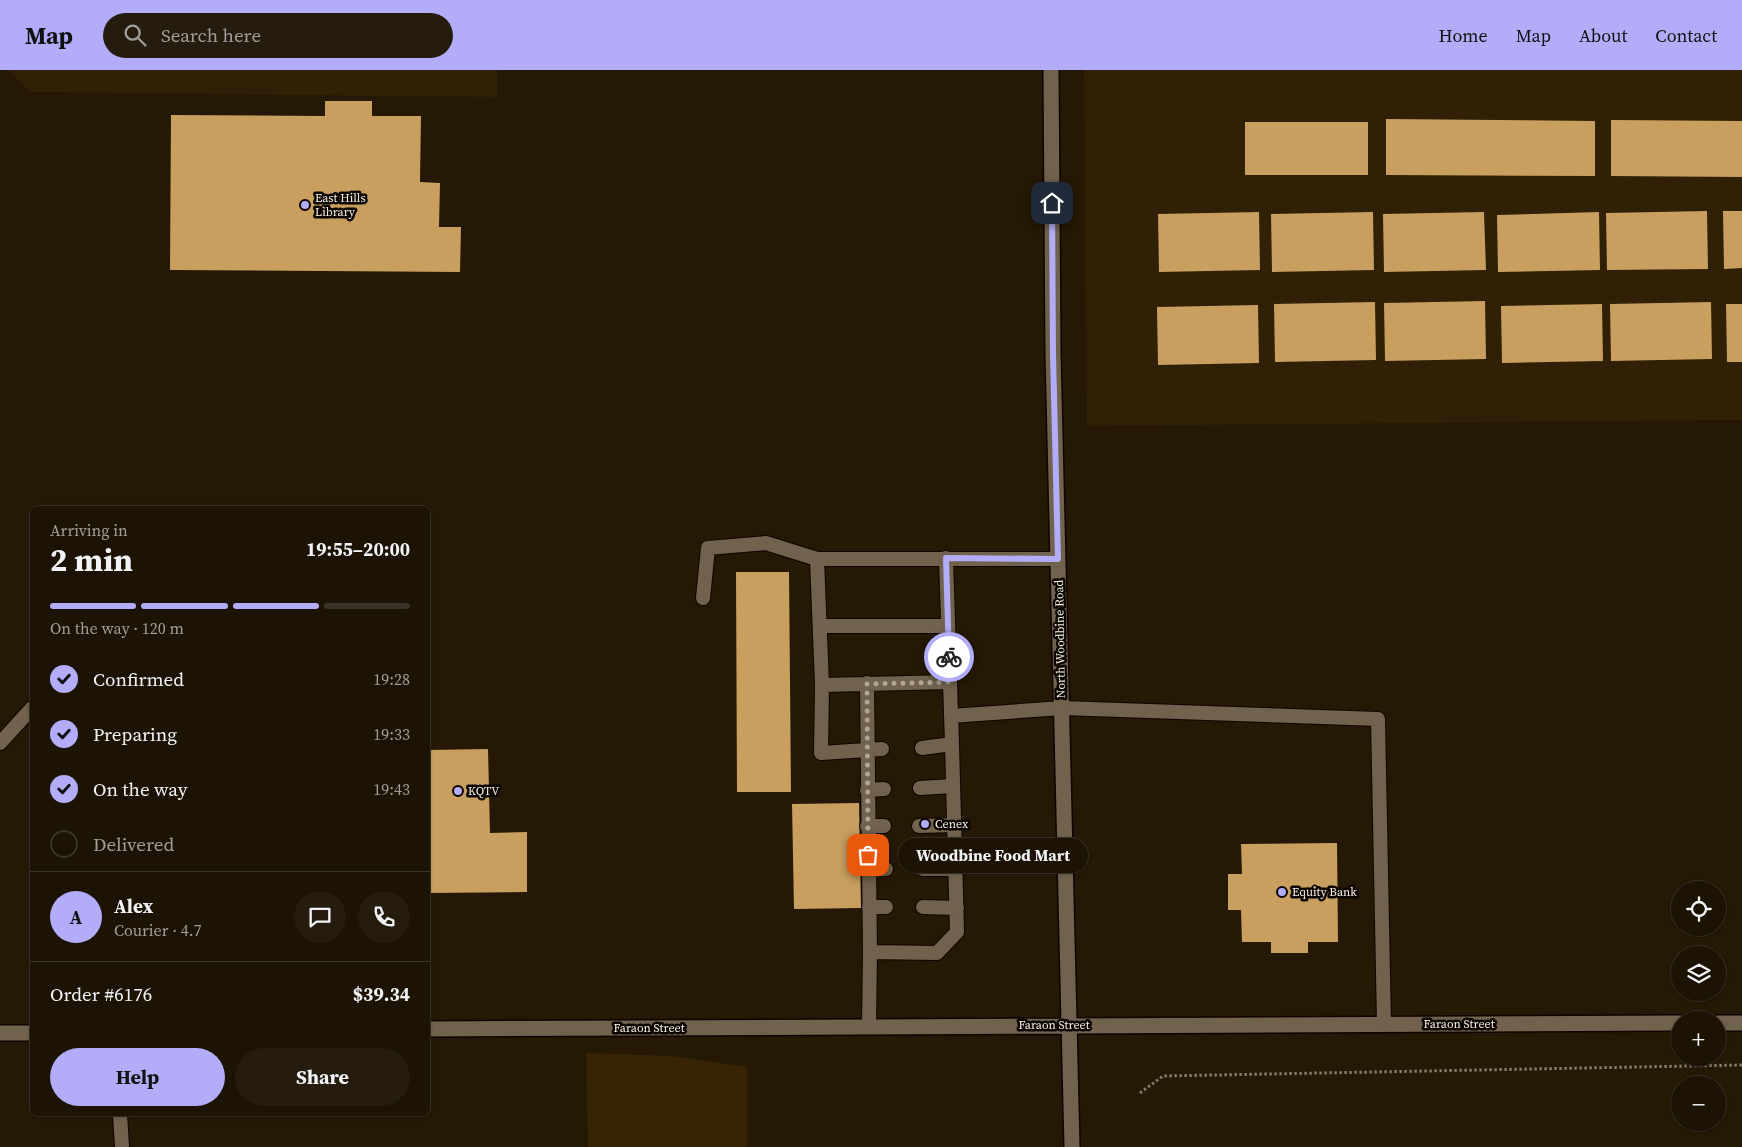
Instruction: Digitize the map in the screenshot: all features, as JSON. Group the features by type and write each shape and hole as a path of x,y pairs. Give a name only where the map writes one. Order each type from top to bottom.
{"main road":[{"name":"North Woodbine Road","path":"1051,70 1053,354 1072,1147"},
{"name":"Faraon Street","path":"430,1029 1671,1023"},
{"path":"1726,1023 1742,1023"},
{"path":"0,1033 30,1033"}],"lane":[{"path":"703,598 708,548 766,543 817,559 1058,559"},
{"path":"870,952 937,954 957,932 946,558"},
{"path":"817,559 822,685 821,753 882,749"},
{"path":"820,626 948,626"},
{"path":"822,685 950,682"},
{"path":"867,684 869,1026"},
{"path":"951,716 1062,708 1378,719 1384,1024"},
{"path":"0,743 30,710"},
{"path":"922,748 952,744"},
{"path":"920,788 953,786"},
{"path":"867,790 884,789"},
{"path":"919,826 954,825"},
{"path":"867,826 884,826"},
{"path":"923,870 956,869"},
{"path":"868,870 886,870"},
{"path":"869,907 886,907"},
{"path":"923,907 957,908"},
{"path":"120,1116 122,1147"}],"path":[{"path":"1140,1093 1163,1076 1742,1065"}],"shaded area":[{"path":"9,70 497,70 497,97 30,92"},
{"path":"1084,70 1742,70 1742,420 1087,426"},
{"path":"586,1053 670,1056 747,1067 747,1147 588,1147"}],"building":[{"name":"East Hills Library","path":"325,101 372,101 372,116 421,116 420,182 440,183 439,227 461,227 460,272 170,270 171,115 325,116"},
{"path":"1386,119 1595,121 1595,176 1386,175"},
{"path":"1611,120 1742,121 1742,177 1611,176"},
{"path":"1245,122 1368,122 1368,175 1245,175"},
{"path":"1707,211 1708,269 1607,270 1606,213"},
{"path":"1723,211 1742,211 1742,268 1724,269"},
{"path":"1259,212 1260,270 1159,272 1158,214"},
{"path":"1373,212 1374,270 1272,272 1271,214"},
{"path":"1484,212 1486,270 1384,272 1383,214"},
{"path":"1599,212 1600,270 1498,272 1497,215"},
{"path":"1485,301 1486,359 1385,361 1384,303"},
{"path":"1375,302 1376,360 1275,362 1274,304"},
{"path":"1711,302 1712,359 1611,361 1610,304"},
{"path":"1602,304 1603,361 1502,363 1501,306"},
{"path":"1726,304 1742,304 1742,362 1727,362"},
{"path":"1258,305 1259,363 1158,365 1157,307"},
{"path":"736,572 789,572 791,792 737,792"},
{"name":"KQTV","path":"488,749 490,833 527,832 527,892 430,893 430,750"},
{"path":"859,803 861,908 794,909 792,804"},
{"name":"Equity Bank","path":"1337,843 1338,942 1308,942 1308,953 1271,953 1271,942 1242,942 1241,910 1228,910 1228,874 1242,874 1241,844"}],"way so far":[{"path":"868,855 867,684 950,682 949,657"}],"place":[{"name":"East Hills Library","path":"305,205"},
{"name":"KQTV","path":"458,791"},
{"name":"Cenex","path":"925,824"},
{"name":"Woodbine Food Mart","path":"868,855"},
{"name":"Equity Bank","path":"1282,892"}],"route":[{"path":"949,657 946,558 1058,559 1053,354 1052,203"}]}
